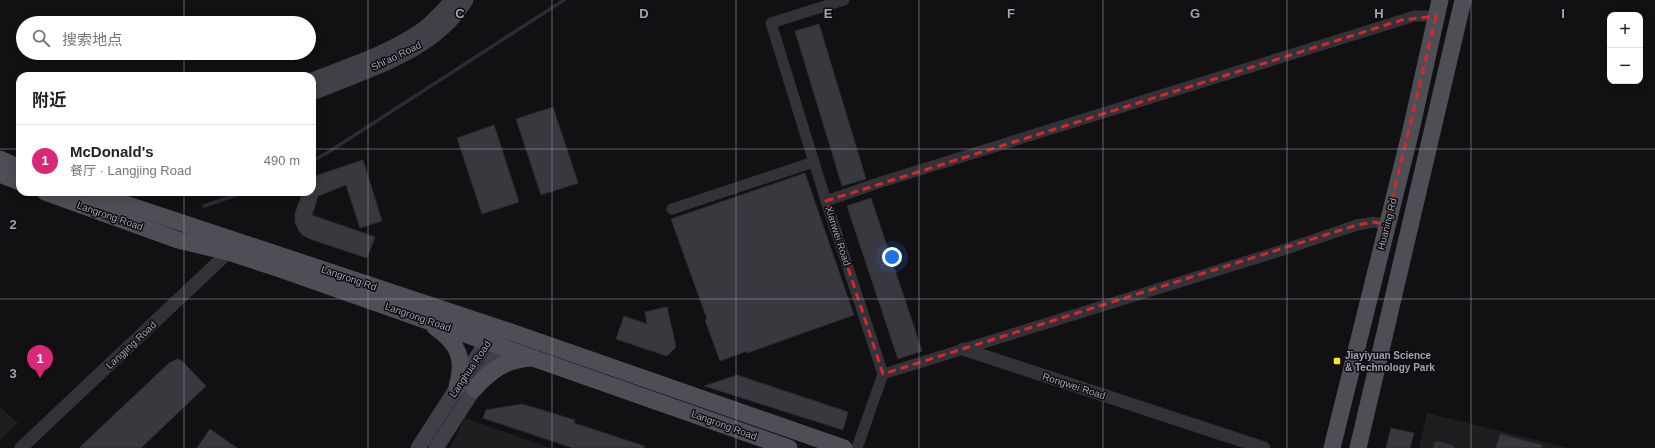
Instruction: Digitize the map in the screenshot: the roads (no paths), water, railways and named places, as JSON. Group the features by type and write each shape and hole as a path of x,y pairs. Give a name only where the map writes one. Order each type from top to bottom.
{"main road":[{"name":"Shi'ao Road","path":"316,78 385,50 418,33 430,24 452,0"},
{"name":"Shi'ao Road","path":"316,91 402,55 420,45 444,27 466,0"},
{"path":"1358,448 1463,0"},
{"name":"Huaning Rd","path":"1332,448 1386,225 1411,130 1438,8"},
{"path":"6,167 16,171"},
{"path":"6,167 16,178"},
{"name":"Langrong Road","path":"57,196 178,240 234,246 425,320 497,339 844,448"},
{"name":"Langrong Road","path":"104,196 196,227"},
{"name":"Langrong Rd","path":"196,227 234,246 497,339"},
{"path":"425,320 450,340 459,354 461,374 466,388 508,362 520,358 537,358"},
{"name":"Langrong Road","path":"497,339 537,358 789,448"},
{"name":"Langhua Road","path":"436,448 466,388 497,339"},
{"name":"Langhua Road","path":"418,448 466,388"}],"street":[{"name":"Xianwei Road","path":"844,0 771,23 826,201 883,374"},
{"path":"826,201 1438,8"},
{"path":"672,209 814,162"},
{"path":"856,448 883,374 1280,251 1357,225 1374,222 1386,225"},
{"name":"Langjing Road","path":"21,448 234,246"},
{"name":"Rongwei Road","path":"963,350 1264,448"}],"lane":[{"path":"1436,448 1437,444 1452,448"}],"waterway":[{"path":"316,159 564,0"},
{"path":"204,206 233,196"}],"place":[{"name":"Jiayiyuan Science & Technology Park","path":"1337,361"},
{"name":"McDonald's","path":"40,378"}]}
